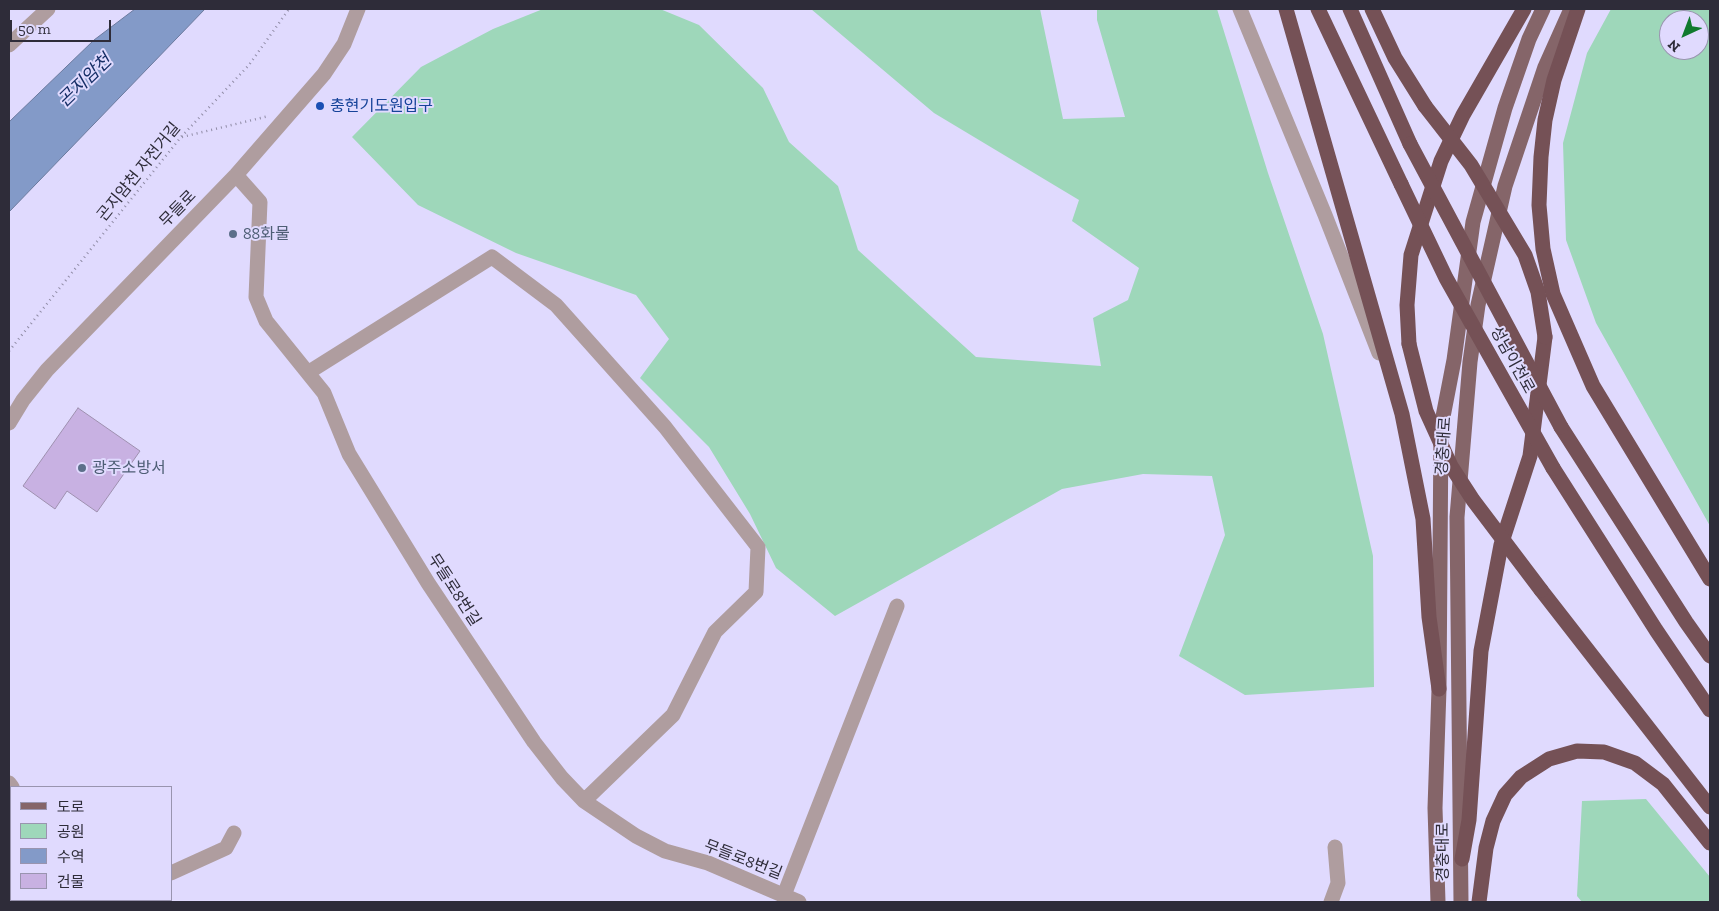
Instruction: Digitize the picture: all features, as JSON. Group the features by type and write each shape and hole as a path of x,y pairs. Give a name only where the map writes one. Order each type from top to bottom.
{"highway":[{"path":"1286,9 1402,414 1423,518 1429,617 1439,689"},
{"name":"성남이천로","path":"1318,9 1446,278 1553,468 1656,630 1710,710"},
{"name":"성남이천로","path":"1350,9 1410,144 1561,427 1686,622 1710,656"},
{"path":"1372,9 1395,58 1425,106 1471,165 1525,255 1538,292 1545,337 1530,456 1501,545 1481,651 1469,820 1462,859"},
{"path":"1524,9 1463,114 1441,161 1412,255 1407,305 1409,344 1426,411 1451,466 1473,500 1710,807"},
{"path":"1578,9 1554,80 1545,120 1541,157 1539,205 1544,249 1553,294 1593,386 1710,580"},
{"path":"1479,902 1486,848 1493,821 1505,795 1528,772 1548,760 1577,751 1604,752 1635,763 1663,784 1710,843"}],"main road":[{"name":"경충대로","path":"1438,902 1435,808 1439,689 1440,427 1454,360 1472,222 1505,108 1529,38 1543,9"},
{"name":"경충대로","path":"1461,902 1457,517 1470,362 1480,296 1506,186 1545,67 1571,9"}],"street":[{"path":"9,45 48,9"},
{"name":"무들로","path":"9,424 23,400 47,370 236,175 324,74 344,44 358,9"},
{"path":"1240,9 1325,215 1402,414"},
{"name":"무들로8번길","path":"236,175 260,202 256,297 266,321 324,393 349,454 428,583 534,742 562,778 584,801 636,836 665,851 708,864 799,902"},
{"path":"309,372 492,257 556,305 665,426 758,548 756,592 715,632 673,715 584,801"},
{"path":"784,895 897,606"},
{"path":"172,873 226,848 234,833"},
{"path":"1331,902 1338,883 1335,846"}],"path":[{"name":"곤지암천 자전거길","path":"9,351 181,137 249,65 289,9"},
{"path":"181,137 293,110"}],"green space":[{"path":"543,9 660,9 699,25 763,88 789,142 838,186 858,250 976,357 1101,366 1093,318 1128,300 1139,268 1072,221 1079,200 934,113 811,9 1040,9 1063,119 1125,117 1097,20 1097,9 1217,9 1268,173 1323,334 1373,556 1374,687 1245,695 1179,656 1225,535 1212,476 1143,474 1062,489 835,616 776,568 750,514 709,447 640,378 669,339 636,295 516,253 418,205 352,137 421,67 493,29"},
{"path":"1611,9 1710,9 1710,526 1596,323 1566,240 1563,143 1587,53"},
{"path":"1646,799 1710,877 1710,902 1582,902 1577,896 1582,801"}],"water":[{"name":"곤지암천","path":"135,9 205,9 9,212 9,122 94,40"}],"building":[{"name":"광주소방서","path":"78,408 140,451 97,512 67,491 55,509 23,486"}],"place":[{"name":"충현기도원입구","path":"320,106"},
{"name":"88화물","path":"233,234"},
{"name":"광주소방서","path":"82,468"}]}
